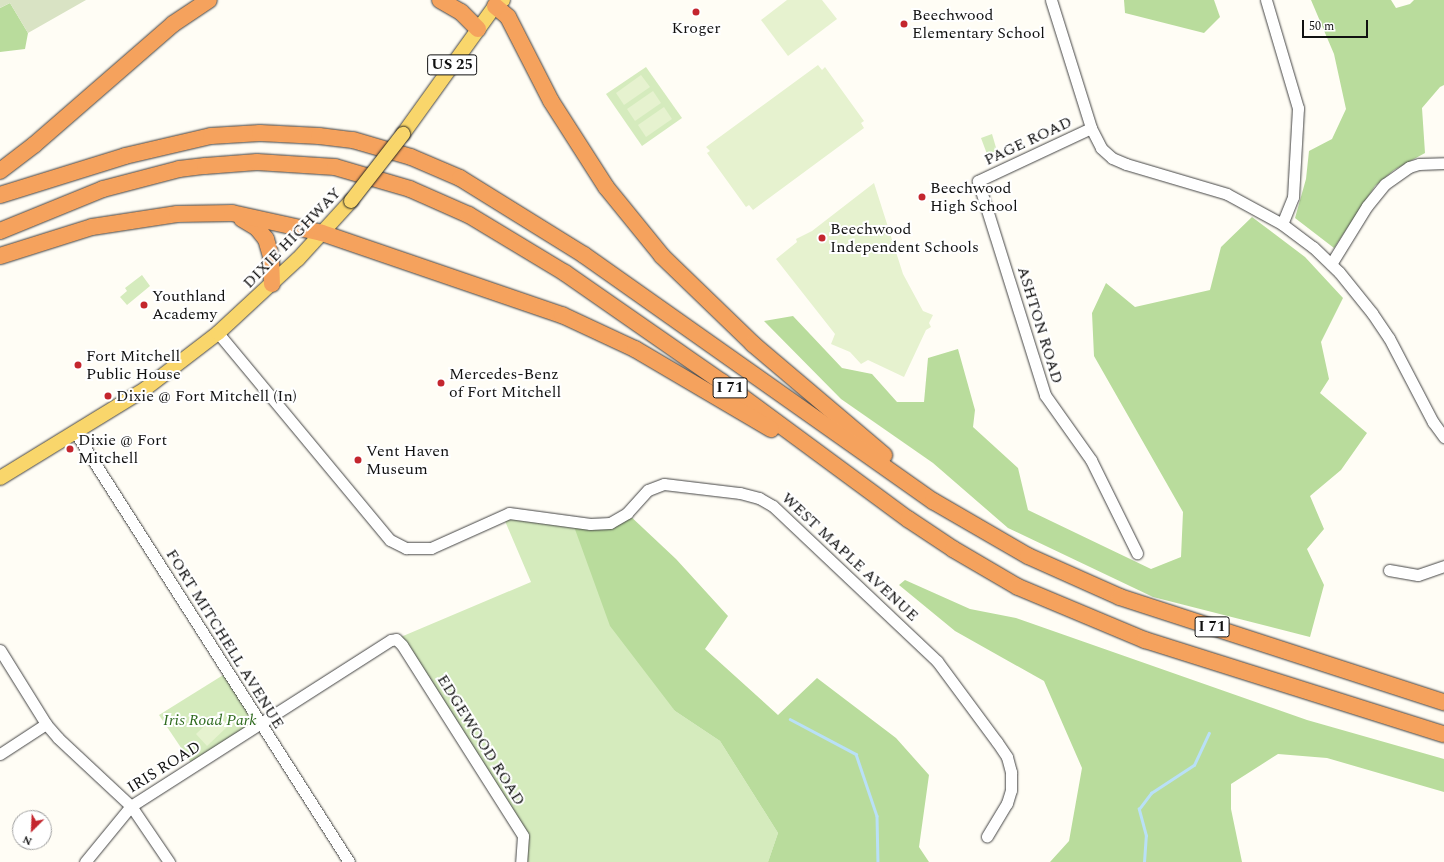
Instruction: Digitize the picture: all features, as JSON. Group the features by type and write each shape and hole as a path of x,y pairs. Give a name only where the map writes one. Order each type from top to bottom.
{"highway":[{"path":"0,171 34,145 173,24 209,0"},
{"path":"440,0 461,12 478,29"},
{"path":"498,2 508,17 551,101 606,187 662,256 753,344 876,448 986,534"},
{"name":"I 71","path":"0,194 125,156 211,136 260,133 353,140 411,157 460,178 584,255 933,501 986,534 1058,571 1120,597 1444,702"},
{"name":"I 71","path":"0,231 103,189 179,169 257,162 335,167 410,189 469,215 519,244 722,382 832,464 953,549 1018,586 1078,614 1145,640 1444,734"},
{"path":"232,213 257,228 266,240 271,257 272,284"},
{"path":"0,256 114,222 177,214 232,213 322,233 504,293 603,333 832,464"}],"main road":[{"name":"DIXIE HIGHWAY","path":"0,478 145,389 218,333 272,284 351,201 403,134 498,2"}],"street":[{"path":"1051,0 1091,128 1101,148 1112,158 1227,194 1282,224 1331,264 1358,293 1389,338 1413,388 1444,437"},
{"path":"1266,0 1298,108 1294,198 1282,224"},
{"name":"PAGE ROAD","path":"978,181 1091,128"},
{"path":"1331,264 1367,206 1385,184 1409,167 1419,164 1444,162"},
{"name":"ASHTON ROAD","path":"978,181 1045,395 1091,460 1137,553"},
{"name":"WEST MAPLE AVENUE","path":"218,333 390,540 406,548 431,548 509,513 590,524 610,523 627,513 648,490 664,484 740,493 759,498 773,506 937,661 998,742 1006,757 1011,772 1012,790 1007,803 987,836"},
{"name":"FORT MITCHELL AVENUE","path":"75,432 350,862"},
{"path":"1389,570 1418,575 1444,566"},
{"name":"IRIS ROAD","path":"85,862 132,806 261,725 391,640 396,639"},
{"name":"EDGEWOOD ROAD","path":"396,639 402,645 523,836 521,862"},
{"path":"0,650 46,724 58,738 132,806 169,862"},
{"path":"0,754 46,724"}],"green space":[{"path":"0,0 86,0 28,33 10,3 0,8"},
{"path":"787,0 822,0 837,19 788,56 761,20"},
{"path":"1124,0 1214,0 1220,17 1204,33 1125,13"},
{"path":"1311,0 1391,0 1396,8 1410,4 1414,0 1444,0 1444,85 1440,87 1422,108 1425,153 1394,170 1375,186 1334,248 1295,218 1306,179 1309,151 1332,139 1346,109 1334,54"},
{"path":"10,3 28,33 25,49 0,52 0,8"},
{"path":"818,65 822,70 825,67 864,121 861,123 864,128 753,210 749,205 746,207 707,153 710,151 706,147"},
{"path":"646,67 682,118 642,146 606,94"},
{"path":"641,75 650,87 624,105 616,93"},
{"path":"653,91 661,103 635,121 627,109"},
{"path":"664,107 672,119 646,137 638,125"},
{"path":"992,134 997,151 987,154 981,138"},
{"path":"874,183 903,274 923,311 933,315 929,323 931,327 926,330 904,377 868,360 861,364 850,352 831,344 835,334 776,259 797,242 796,239 812,231"},
{"path":"1252,217 1305,257 1343,298 1321,342 1329,379 1320,393 1367,433 1341,470 1310,496 1324,529 1307,549 1324,585 1310,637 1153,597 1008,528 933,463 841,399 764,321 793,316 842,368 872,374 897,402 924,402 928,358 958,349 975,410 973,427 1018,468 1028,510 1151,569 1181,557 1183,512 1094,356 1092,313 1106,283 1135,307 1210,290 1221,247"},
{"path":"142,275 150,286 127,305 120,297 127,291 125,288"},
{"path":"627,513 676,559 728,616 705,649 778,715 817,678 896,738 929,775 919,847 929,862 768,862 778,833 720,741 675,711 610,626 572,521 590,524"},
{"path":"502,514 572,521 675,711 720,741 778,833 768,862 521,862 524,848 396,639 531,582"},
{"path":"905,580 970,609 1016,618 1307,720 1444,759 1444,792 1327,758 1278,754 1231,784 1231,809 1242,862 1050,862 1069,841 1082,768 1044,681 955,631 899,585"},
{"name":"Iris Road Park","path":"228,672 261,725 194,767 159,715"},
{"path":"217,714 228,726 207,746 196,734"}],"waterway":[{"path":"790,719 856,754 877,816 878,862"},
{"path":"1144,862 1146,836 1139,809 1151,793 1194,765 1209,733"}],"place":[{"name":"Kroger","path":"696,12"},
{"name":"Beechwood Elementary School","path":"904,24"},
{"name":"Beechwood High School","path":"922,197"},
{"name":"Beechwood Independent Schools","path":"822,238"},
{"name":"Youthland Academy","path":"144,305"},
{"name":"Fort Mitchell Public House","path":"78,365"},
{"name":"Mercedes-Benz of Fort Mitchell","path":"441,383"},
{"name":"Dixie @ Fort Mitchell (In)","path":"108,396"},
{"name":"Dixie @ Fort Mitchell","path":"70,449"},
{"name":"Vent Haven Museum","path":"358,460"}]}
